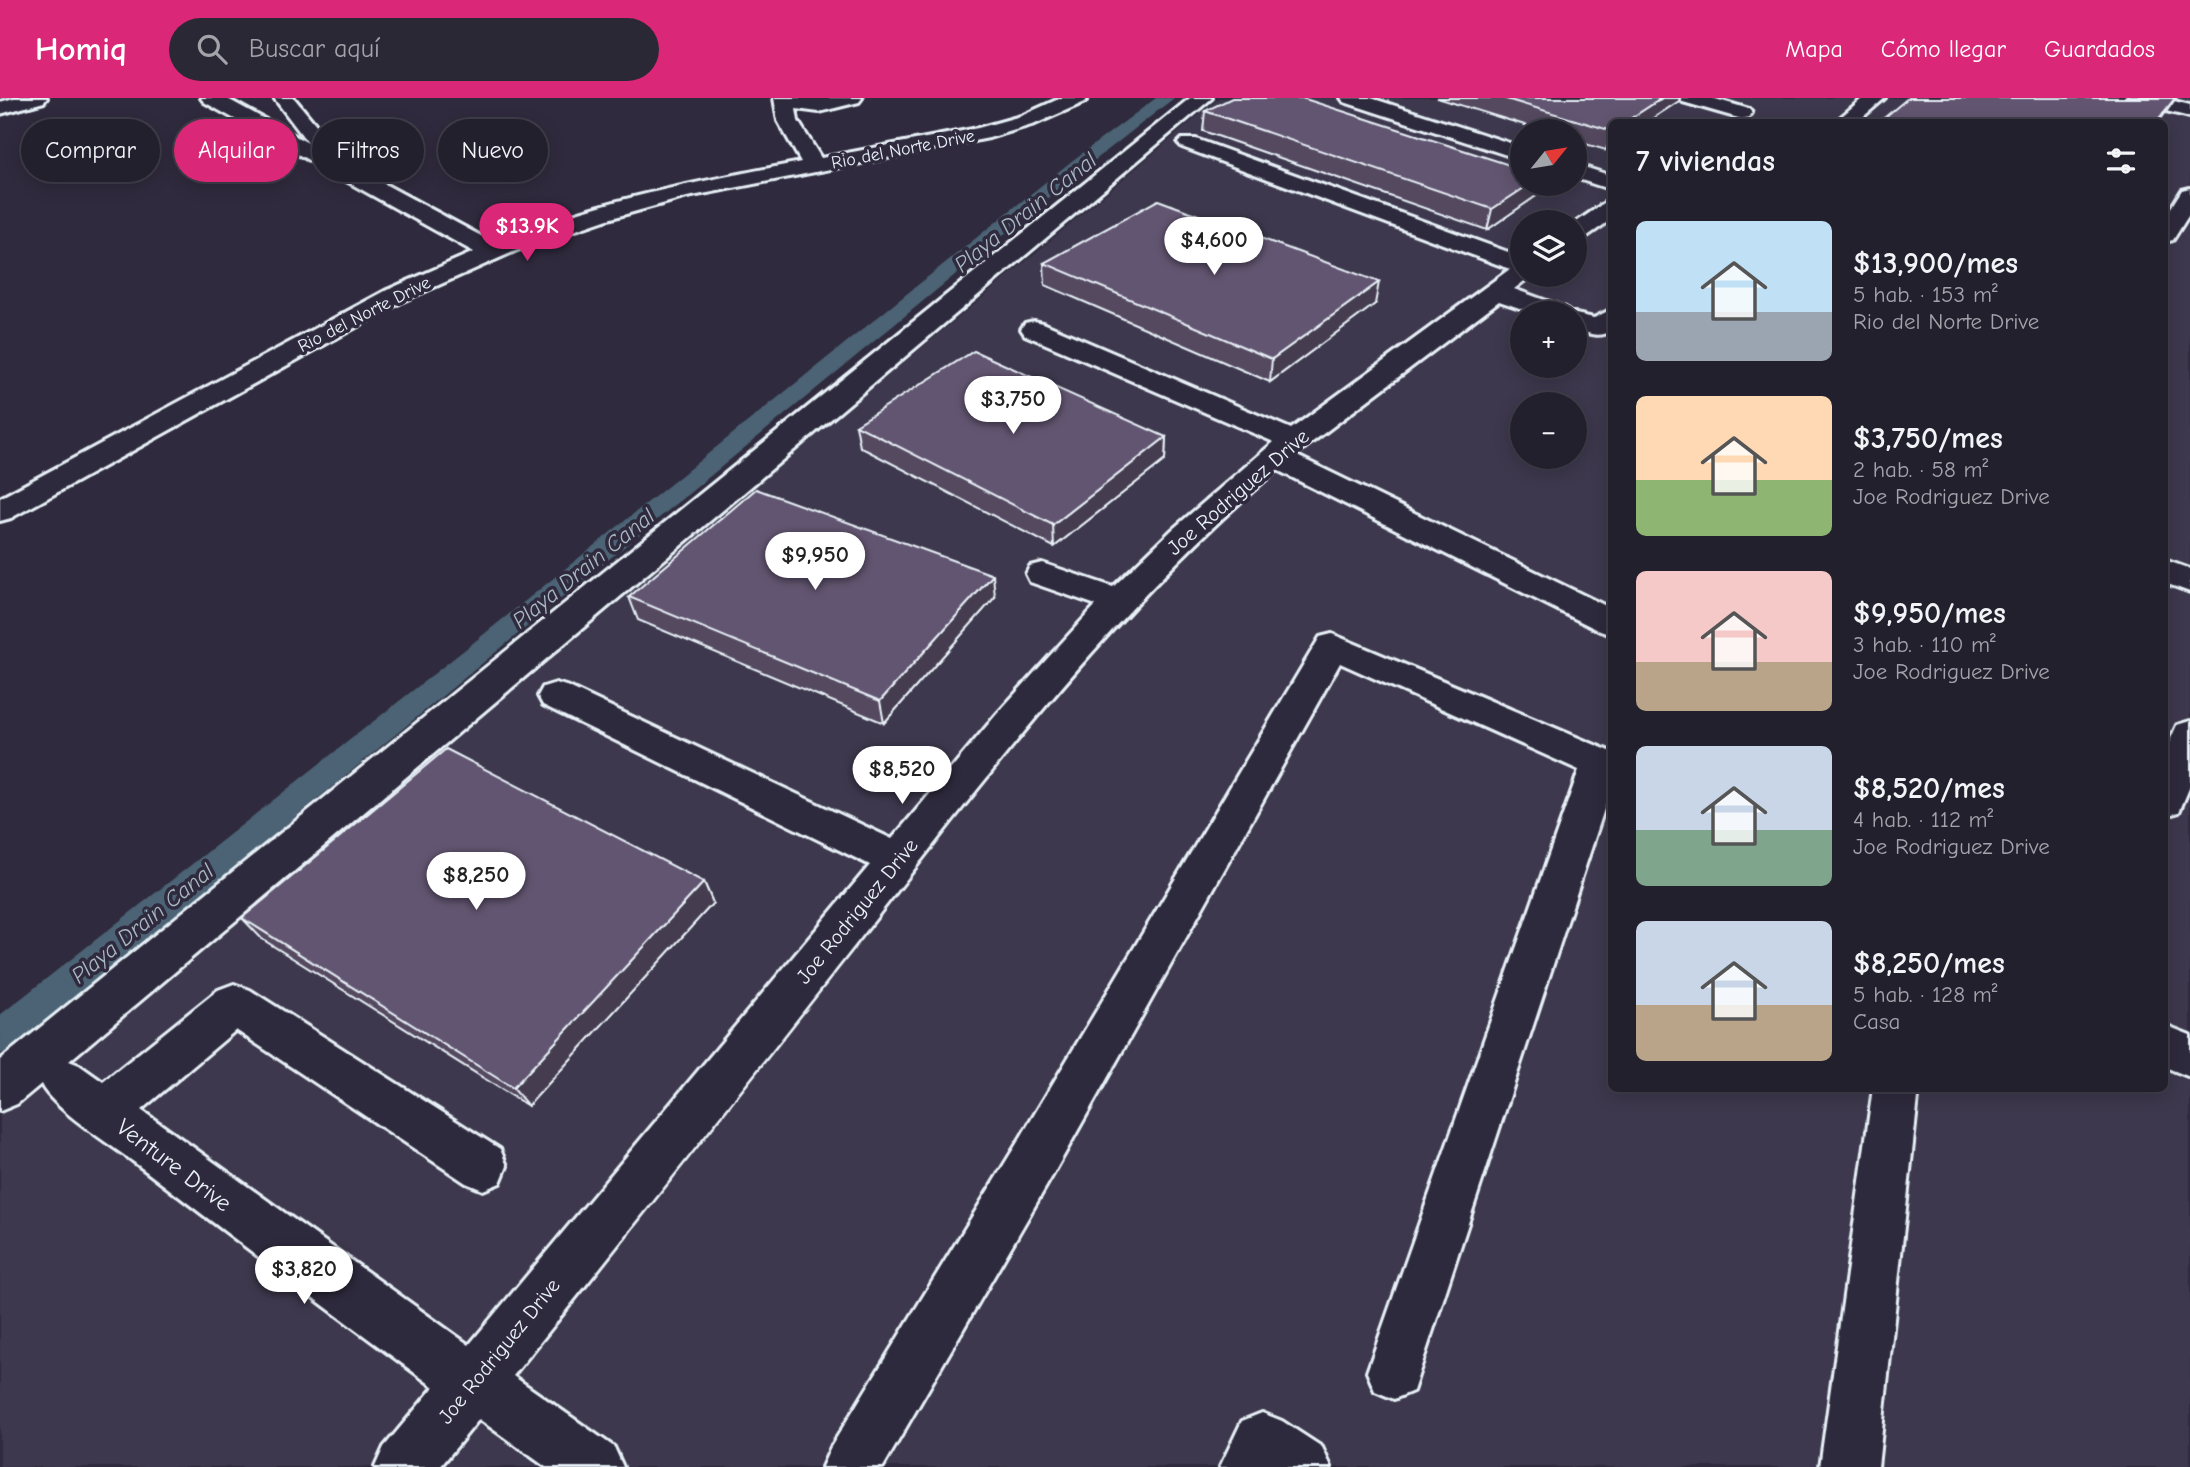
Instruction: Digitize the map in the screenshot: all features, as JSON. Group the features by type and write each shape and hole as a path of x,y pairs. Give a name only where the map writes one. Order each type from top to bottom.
{"street":[{"path":"0,108 37,98"},
{"path":"211,98 312,152"},
{"path":"284,98 312,133"},
{"path":"785,98 814,107 852,98"},
{"path":"785,98 788,121 815,167"},
{"name":"Rio del Norte Drive","path":"0,511 363,312 492,252 550,230 649,201 970,137 1028,120 1078,98"},
{"path":"0,1089 1202,98"},
{"path":"1351,98 1510,150"},
{"path":"1690,98 1736,118 1763,98"},
{"path":"1849,119 1875,98"},
{"path":"2137,98 2190,111"},
{"path":"1189,143 1505,283 1536,301"},
{"path":"1587,175 1608,182"},
{"path":"367,182 492,252"},
{"path":"2168,230 2190,195"},
{"path":"1587,226 1608,211"},
{"path":"1505,283 1513,301"},
{"name":"Joe Rodriguez Drive","path":"404,1467 983,755 1086,635 1184,536 1285,449 1384,371 1505,283"},
{"path":"1034,329 1285,449 1608,622"},
{"path":"2168,572 2190,581"},
{"path":"1042,574 1119,602"},
{"path":"850,1467 1038,1154 1332,646 1600,762 1394,1373"},
{"path":"556,696 898,860"},
{"path":"2168,794 2190,735"},
{"path":"103,1112 234,1004 483,1166"},
{"path":"2168,1047 2190,1056"},
{"name":"Venture Drive","path":"63,1080 329,1279 475,1380 594,1467"},
{"path":"1849,1467 1896,1092"},
{"path":"1249,1467 1262,1441 1302,1467"}],"shaded area":[{"path":"1219,98 2190,98 2190,1467 0,1467 0,1103 982,298"}],"building":[{"path":"1232,98 1302,98 1510,165 1512,196 1492,209 1205,111"},
{"path":"1503,98 1662,98 1630,119 1608,119 1608,130 1587,123 1587,119 1572,119"},
{"path":"1908,98 2175,98 2158,119 1883,119"},
{"path":"1158,200 1379,282 1272,359 1044,263"},
{"path":"974,351 1166,437 1053,525 856,425"},
{"path":"756,489 993,575 880,701 629,597"},
{"path":"446,749 704,882 513,1088 242,918"}],"waterway":[{"name":"Playa Drain Canal","path":"0,1037 478,654 1079,164 1166,98"}]}
